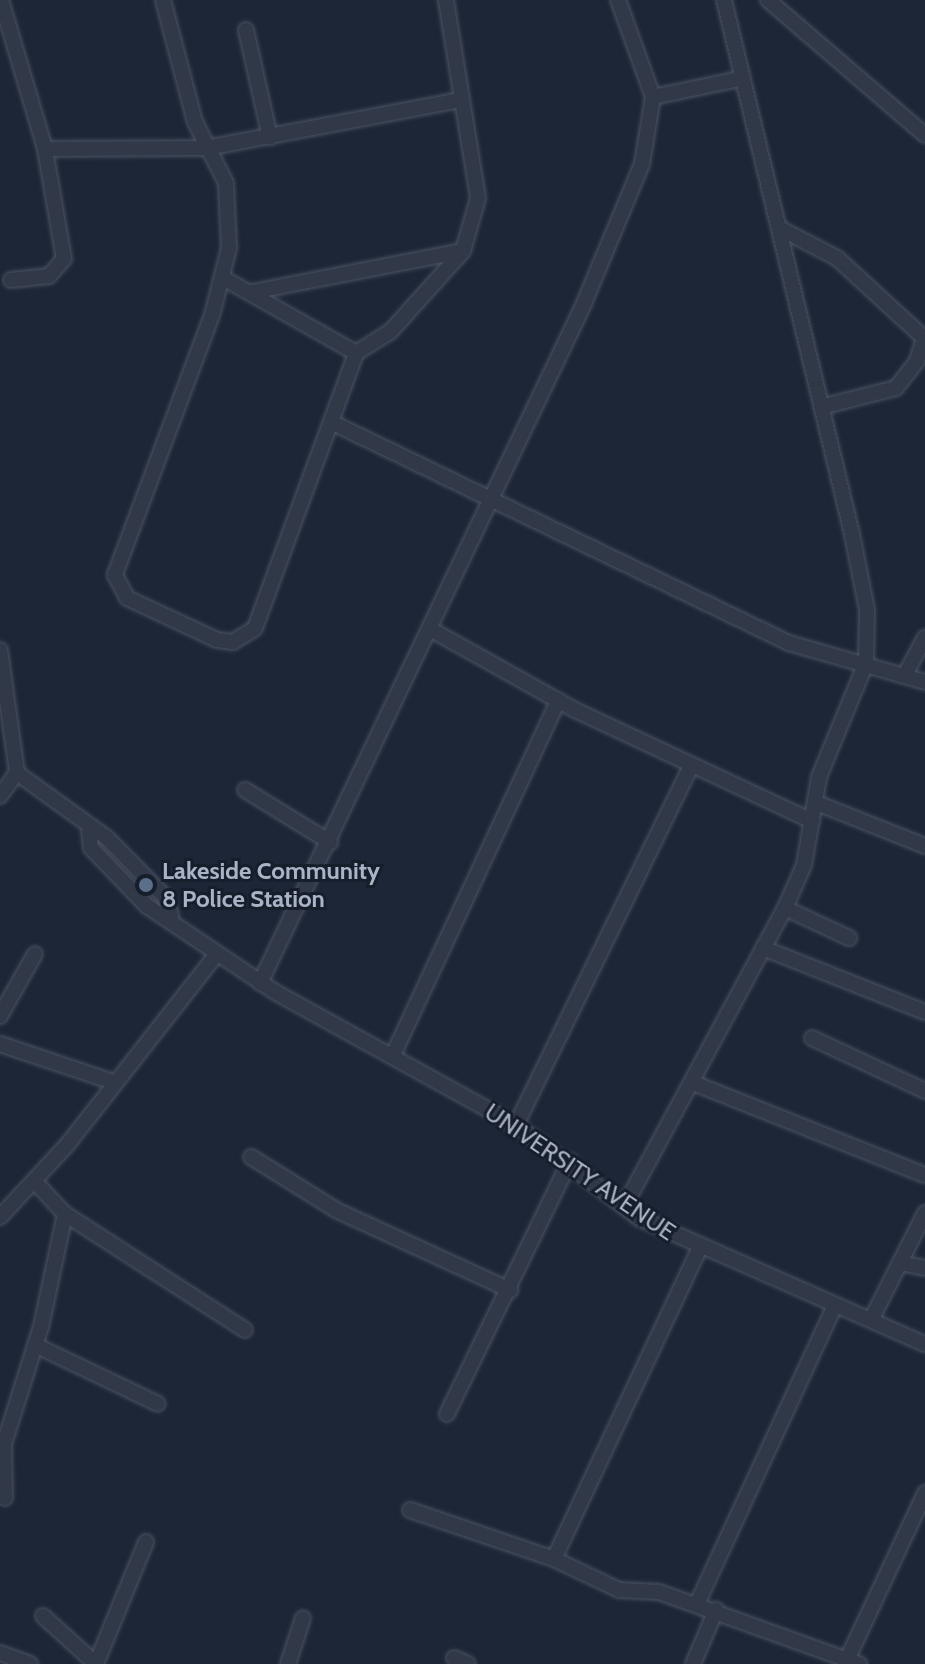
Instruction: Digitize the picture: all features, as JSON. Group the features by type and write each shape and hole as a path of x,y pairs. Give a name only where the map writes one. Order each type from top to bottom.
{"street":[{"path":"1,0 45,149 64,259 49,276 11,280"},
{"path":"166,1 206,148 226,183 230,213 223,278 115,575 117,587 217,640 244,638 255,628 333,423 356,353 390,332 463,251 478,198 459,100 446,0"},
{"path":"260,983 430,629 487,500 617,226 642,164 653,97 618,0"},
{"path":"625,1205 696,1084 785,908 817,803 819,777 866,663 867,610 781,229 739,79 724,0"},
{"path":"768,0 925,135"},
{"path":"246,30 270,137"},
{"path":"653,97 739,79"},
{"path":"45,149 206,148 459,100"},
{"path":"781,229 837,258 921,330 924,346 896,388 821,407"},
{"path":"252,292 463,251"},
{"path":"223,278 356,353"},
{"path":"333,423 487,500 789,643 906,673 925,682"},
{"path":"430,629 558,701 690,768 812,821"},
{"path":"906,673 925,638"},
{"path":"0,650 17,773 0,796"},
{"path":"393,1055 558,701"},
{"path":"516,1125 690,768"},
{"name":"UNIVERSITY AVENUE","path":"17,773 89,831 107,838 163,894 171,916"},
{"path":"245,790 330,842"},
{"path":"817,803 925,846"},
{"name":"UNIVERSITY AVENUE","path":"89,831 91,848 147,906 171,916 217,954 260,983 516,1125 570,1161 625,1205 699,1249 925,1344"},
{"path":"785,908 849,938"},
{"path":"763,948 925,1012"},
{"path":"0,1016 35,954"},
{"path":"0,1217 36,1183 217,954"},
{"path":"812,1038 925,1091"},
{"path":"0,1044 113,1082"},
{"path":"696,1084 925,1175"},
{"path":"251,1157 336,1210 510,1290"},
{"path":"447,1414 510,1290 570,1161"},
{"path":"36,1183 65,1214 245,1330"},
{"path":"871,1320 925,1213"},
{"path":"5,1498 4,1444 35,1345 65,1214"},
{"path":"554,1559 699,1249"},
{"path":"900,1263 925,1268"},
{"path":"697,1604 834,1307"},
{"path":"35,1345 158,1404"},
{"path":"410,1510 554,1559 625,1592 697,1604 850,1662 919,1518 925,1493"},
{"path":"43,1616 96,1664 146,1542"},
{"path":"693,1664 716,1610"},
{"path":"288,1664 303,1618"},
{"path":"0,1653 30,1664"}],"place":[{"name":"Lakeside Community 8 Police Station","path":"146,885"}]}
